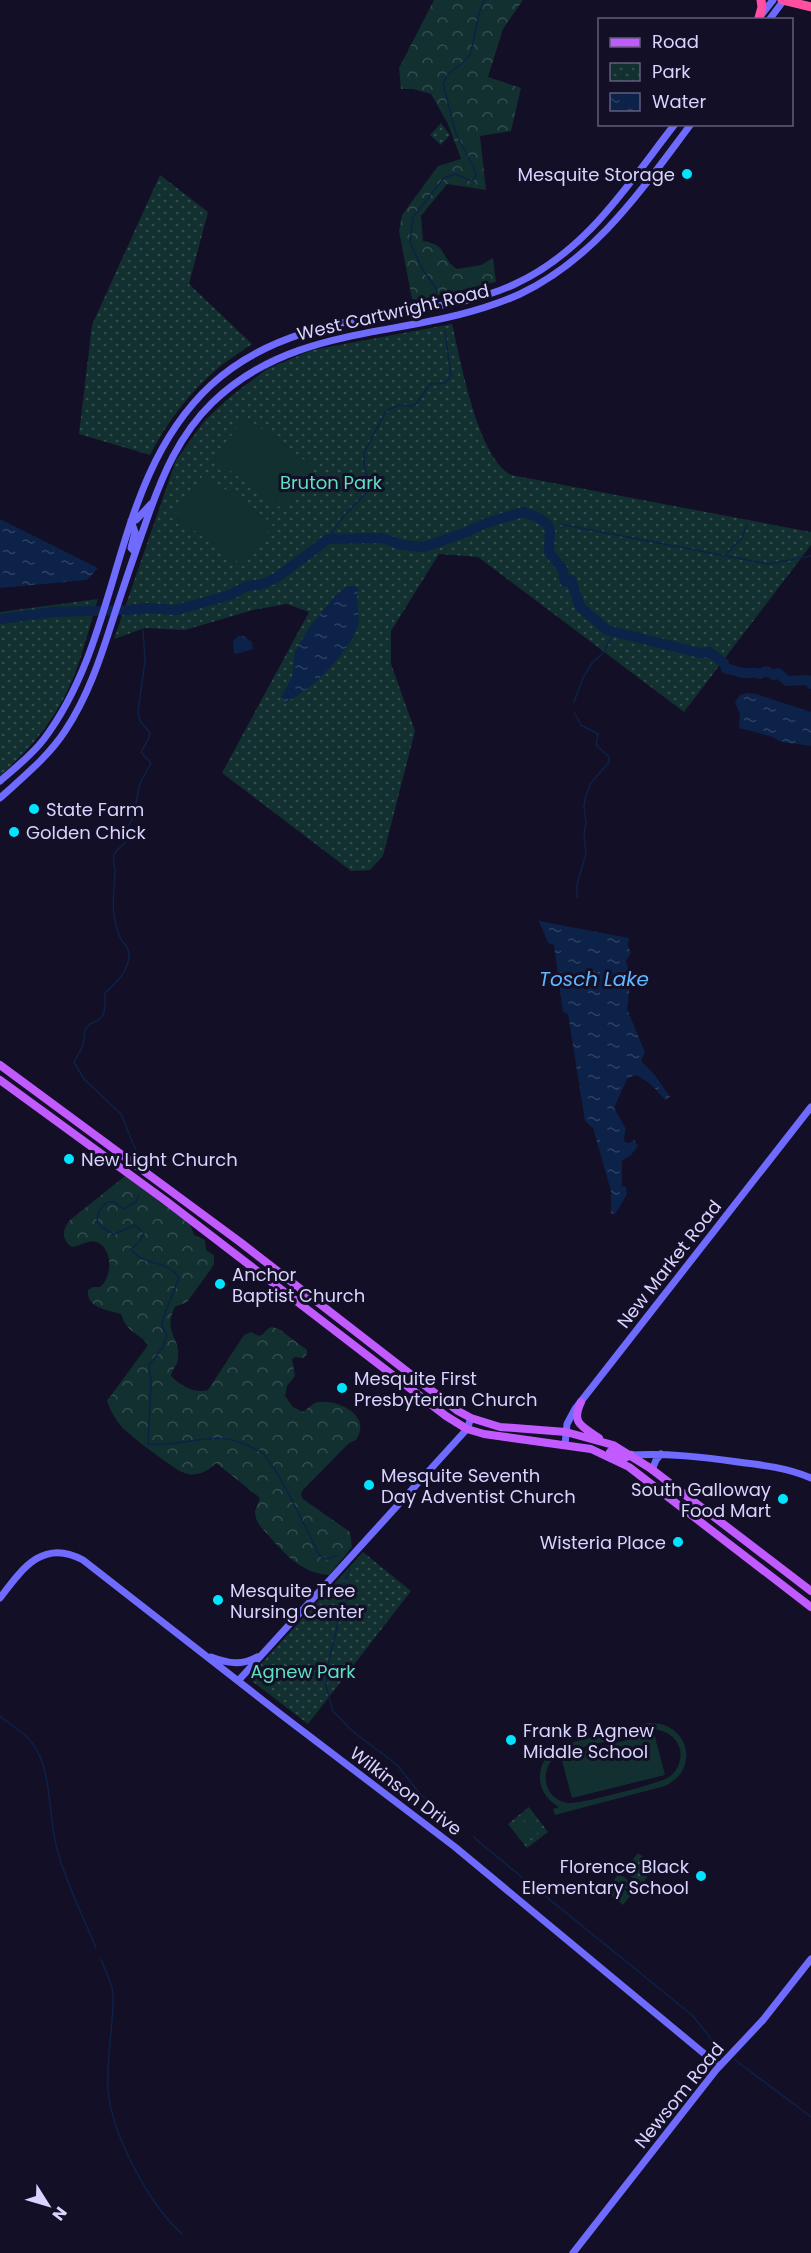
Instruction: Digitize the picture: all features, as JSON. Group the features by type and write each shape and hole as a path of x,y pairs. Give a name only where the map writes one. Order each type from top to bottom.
{"highway":[{"path":"761,0 762,18"},
{"path":"783,0 811,7"}],"main road":[{"path":"763,18 773,0"},
{"path":"763,18 783,0"},
{"name":"West Cartwright Road","path":"0,781 27,758 43,740 64,707 91,643 131,521 151,469 163,444 186,412 220,377 244,360 273,345 321,327 482,297 515,284 538,271 583,239 613,205 673,126"},
{"name":"West Cartwright Road","path":"0,798 36,766 64,732 78,710 104,646 165,469 195,422 211,403 249,372 278,357 326,340 394,328 486,307 520,293 553,274 577,258 610,228 689,126"},
{"path":"392,313 394,328"},
{"path":"273,345 278,357"},
{"path":"135,552 131,548 135,532 131,521 136,520 152,504"},
{"path":"27,758 36,766"},
{"path":"0,1065 261,1258 458,1411 471,1418 500,1427 566,1432 605,1441"},
{"path":"0,1080 158,1195 402,1383 467,1429 499,1437 599,1449 625,1458 631,1455 661,1454 702,1457 771,1466 811,1478"},
{"name":"New Market Road","path":"565,1445 570,1417 811,1107"},
{"path":"92,1149 100,1138"},
{"path":"253,1268 261,1258"},
{"path":"371,1359 378,1349"},
{"path":"402,1383 409,1373"},
{"path":"581,1402 576,1413 577,1420 605,1441 652,1470 811,1592"},
{"path":"238,1681 467,1429 471,1418"},
{"path":"591,1449 629,1467 811,1607"},
{"path":"652,1470 661,1454"},
{"path":"718,1535 726,1525"},
{"name":"Wilkinson Drive","path":"0,1598 21,1571 38,1556 53,1552 66,1553 83,1560 455,1847 720,2066"},
{"path":"203,1654 224,1662 240,1664 264,1652"},
{"name":"Newsom Road","path":"573,2253 720,2066 763,2020 811,1959"}],"green space":[{"path":"434,0 523,0 503,29 488,77 521,88 511,131 480,136 486,190 447,184 421,216 423,241 437,245 451,265 457,269 481,265 493,258 496,282 419,300 412,299 399,231 402,215 438,166 461,159 448,124 431,94 413,89 401,89 399,68"},
{"path":"441,123 450,135 441,145 430,135"},
{"path":"160,175 208,212 189,284 252,344 218,368 198,387 172,419 150,455 79,434 92,325"},
{"name":"Bruton Park","path":"452,324 472,406 480,429 499,465 511,475 811,532 811,545 684,712 478,557 439,554 391,631 391,664 415,731 383,856 370,870 351,871 222,773 309,612 287,604 253,610 185,630 145,628 114,639 176,460 205,420 231,396 267,369 312,350"},
{"path":"245,417 315,468 284,510 214,459"},
{"path":"204,474 273,524 243,566 174,516"},
{"path":"98,599 67,693 33,743 0,776 0,612"},
{"path":"125,1176 190,1224 194,1235 205,1240 206,1250 214,1255 214,1264 187,1302 175,1307 170,1323 177,1345 178,1360 171,1376 188,1388 198,1391 208,1390 244,1335 251,1332 261,1335 272,1327 279,1329 307,1350 303,1358 292,1359 295,1376 287,1386 285,1396 293,1407 303,1412 319,1402 327,1402 344,1407 357,1417 360,1431 356,1440 349,1443 302,1491 301,1495 303,1499 350,1532 352,1547 329,1575 319,1574 302,1567 281,1549 257,1521 255,1511 260,1498 216,1463 200,1473 182,1472 132,1436 121,1426 111,1411 107,1401 148,1345 130,1330 121,1314 98,1307 90,1301 88,1290 100,1287 109,1270 106,1250 96,1242 87,1242 72,1247 64,1238 64,1234 65,1227 70,1220"},
{"name":"Agnew Park","path":"363,1552 411,1591 308,1724 248,1678"},
{"path":"648,1723 662,1724 681,1738 686,1758 683,1769 665,1786 555,1815 553,1809 559,1807 544,1793 540,1775 546,1758 562,1745","holes":["652,1729 673,1737 680,1749 679,1765 669,1777 636,1788 574,1803 559,1800 548,1789 546,1774 552,1760 558,1754"]},
{"path":"654,1733 665,1775 572,1798 561,1757"},
{"path":"529,1807 548,1832 527,1848 508,1824"},
{"path":"531,1813 543,1829 536,1834 523,1819"},
{"path":"520,1821 533,1837 525,1843 513,1827"},
{"path":"638,1853 655,1866 641,1885 624,1871"},
{"path":"619,1873 637,1887 632,1893 614,1880"},
{"path":"614,1881 631,1895 623,1905 605,1891"}],"water":[{"path":"0,519 98,568 87,580 0,588"},
{"path":"346,587 359,588 357,597 359,620 348,646 316,681 285,702 281,697 292,677 295,651 311,625 335,596"},
{"path":"238,636 243,636 252,642 253,649 234,653 233,641"},
{"path":"748,693 811,712 811,746 781,742 773,737 739,728 740,714 735,702 740,695"},
{"name":"Tosch Lake","path":"539,921 629,938 628,946 631,953 626,961 631,977 627,1009 645,1052 641,1061 654,1074 670,1097 665,1100 652,1085 635,1075 627,1079 614,1108 626,1129 625,1142 630,1143 634,1140 638,1146 622,1161 622,1186 626,1187 627,1194 616,1213 611,1214 611,1191 593,1128 585,1121 568,1014 563,1012 554,945 548,943"}],"waterway":[{"path":"438,296 436,288 423,270 410,243 413,217 444,178 455,174 472,181 476,176 456,134 443,84 448,74 471,53 479,13 485,0"},
{"path":"328,539 342,518 370,486 364,465 364,453 386,411 399,405 416,404 430,384 445,383 451,376 445,331"},
{"path":"0,619 53,612 147,608 176,610 230,595 247,586 263,584 276,578 328,539 382,538 402,545 424,547 486,523 523,512 547,524 550,530 549,552 563,570 565,582 571,580 580,607 607,630 700,653 709,652 724,663 726,669 743,673 760,674 766,671 774,675 778,673 787,681 808,680 811,684"},
{"path":"547,524 552,524"},
{"path":"560,524 768,564 811,556"},
{"path":"726,554 742,538 747,524"},
{"path":"138,609 139,616"},
{"path":"137,1153 121,1114 84,1079 74,1062 82,1047 88,1026 104,1013 105,993 121,976 128,961 129,952 120,938 114,918 113,857 125,843 124,833 133,818 140,783 151,763 141,752 150,733 140,721 138,712 145,661 143,630"},
{"path":"574,702 583,678 592,663 603,653 614,632"},
{"path":"574,712 581,725 598,734 596,745 609,757 609,762 591,783 585,798 586,854 577,884 577,898"},
{"path":"139,1194 136,1202 123,1209 114,1202 107,1202 99,1211 97,1221 101,1227 114,1234 135,1225 144,1233 141,1240 131,1249 136,1255 167,1267 179,1277 162,1321 167,1335 163,1347 149,1365 151,1383 148,1444 158,1445 216,1438 244,1444 261,1452 283,1484 320,1556 326,1559 336,1556"},
{"path":"350,1569 344,1584 347,1587 348,1598 339,1619 329,1661 326,1686 333,1711 351,1730 397,1765 421,1795 461,1826"},
{"path":"0,1716 26,1736 35,1747 41,1760 57,1849 70,1887 96,1948"},
{"path":"474,1837 692,2015 716,2045 725,2052"},
{"path":"101,1959 113,1994 108,2066 111,2108 124,2147 134,2168 157,2205 182,2234"},
{"path":"735,2060 811,2117"}],"place":[{"name":"Mesquite Storage","path":"687,174"},
{"name":"State Farm","path":"34,809"},
{"name":"Golden Chick","path":"14,832"},
{"name":"New Light Church","path":"69,1159"},
{"name":"Anchor Baptist Church","path":"220,1284"},
{"name":"Mesquite First Presbyterian Church","path":"342,1388"},
{"name":"Mesquite Seventh Day Adventist Church","path":"369,1485"},
{"name":"South Galloway Food Mart","path":"783,1499"},
{"name":"Wisteria Place","path":"678,1542"},
{"name":"Mesquite Tree Nursing Center","path":"218,1600"},
{"name":"Frank B Agnew Middle School","path":"511,1740"},
{"name":"Florence Black Elementary School","path":"701,1876"}]}
